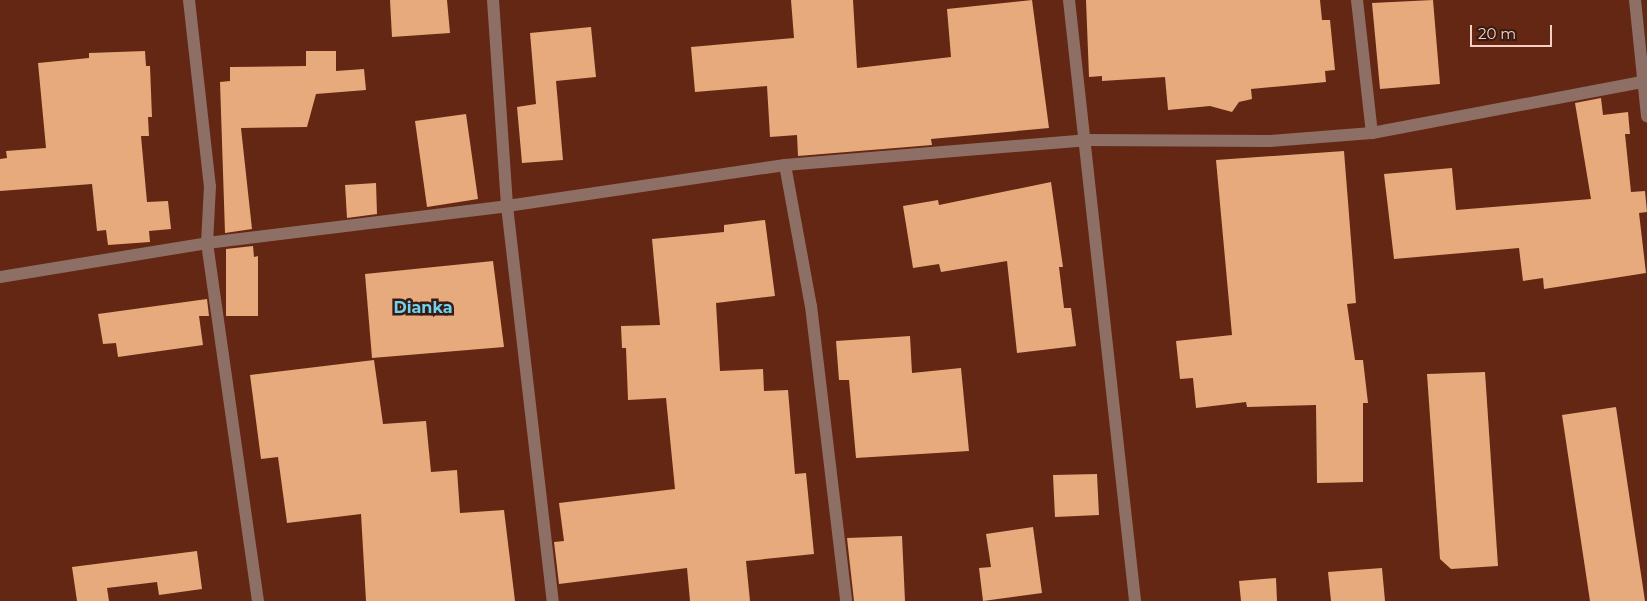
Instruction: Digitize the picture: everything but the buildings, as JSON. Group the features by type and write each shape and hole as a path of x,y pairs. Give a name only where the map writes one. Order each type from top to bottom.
{"street":[{"path":"189,0 210,186 208,243 258,601"},
{"path":"493,0 507,206 553,601"},
{"path":"1069,0 1086,140 1135,601"},
{"path":"1357,0 1372,133"},
{"path":"1635,0 1645,81 1647,116"},
{"path":"0,277 208,243 507,206 785,165 1086,140 1270,141 1372,133 1645,81"},
{"path":"785,165 812,316 846,601"}],"district":[{"name":"Dianka","path":"423,308"}]}
